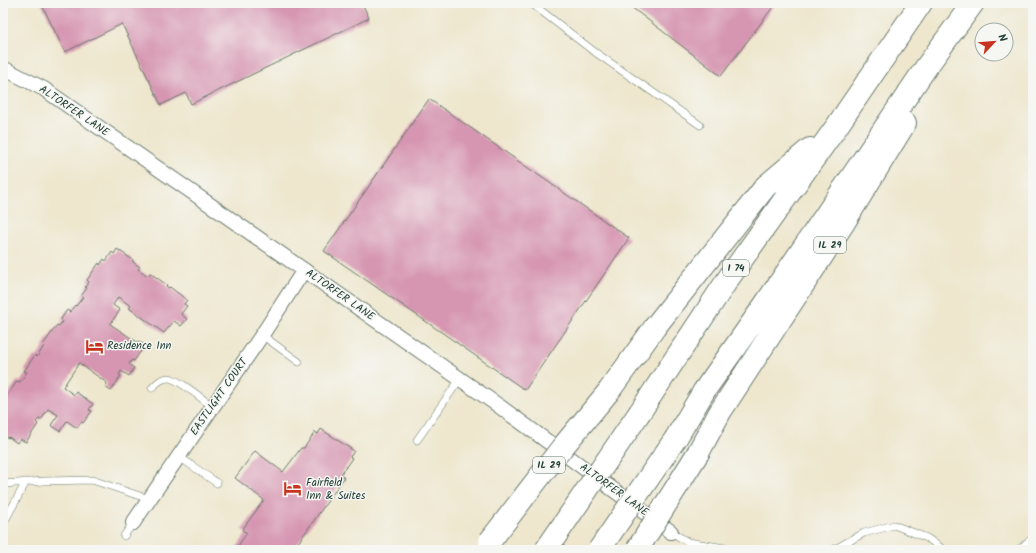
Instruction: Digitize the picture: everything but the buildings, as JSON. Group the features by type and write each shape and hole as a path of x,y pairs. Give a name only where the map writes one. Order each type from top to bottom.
{"highway":[{"name":"I 74","path":"546,550 730,276 837,126 921,3"},
{"path":"599,550 676,438 704,391 764,306 927,66 974,3"},
{"name":"IL 29","path":"637,550 698,453 720,412 839,230 940,65 952,32"},
{"name":"IL 29","path":"487,545 561,449 609,391 656,326 766,186 837,126"}],"street":[{"name":"ALTORFER LANE","path":"3,68 44,89 460,379 671,532"},
{"name":"EASTLIGHT COURT","path":"133,523 262,335 304,270"}],"lane":[{"path":"531,3 592,50 700,124"},
{"path":"262,335 299,362"},
{"path":"152,388 159,380 169,378 178,382 213,407"},
{"path":"417,440 460,379"},
{"path":"178,456 216,483"},
{"path":"3,484 92,480 149,499"},
{"path":"3,524 26,482"},
{"path":"124,536 133,523"},
{"path":"833,550 864,533 894,524 928,538 944,550"},
{"path":"671,532 699,547 737,550"},
{"path":"1018,550 1033,538"}],"place":[{"name":"Residence Inn","path":"94,346"},
{"name":"Fairfield Inn & Suites","path":"293,489"}]}
